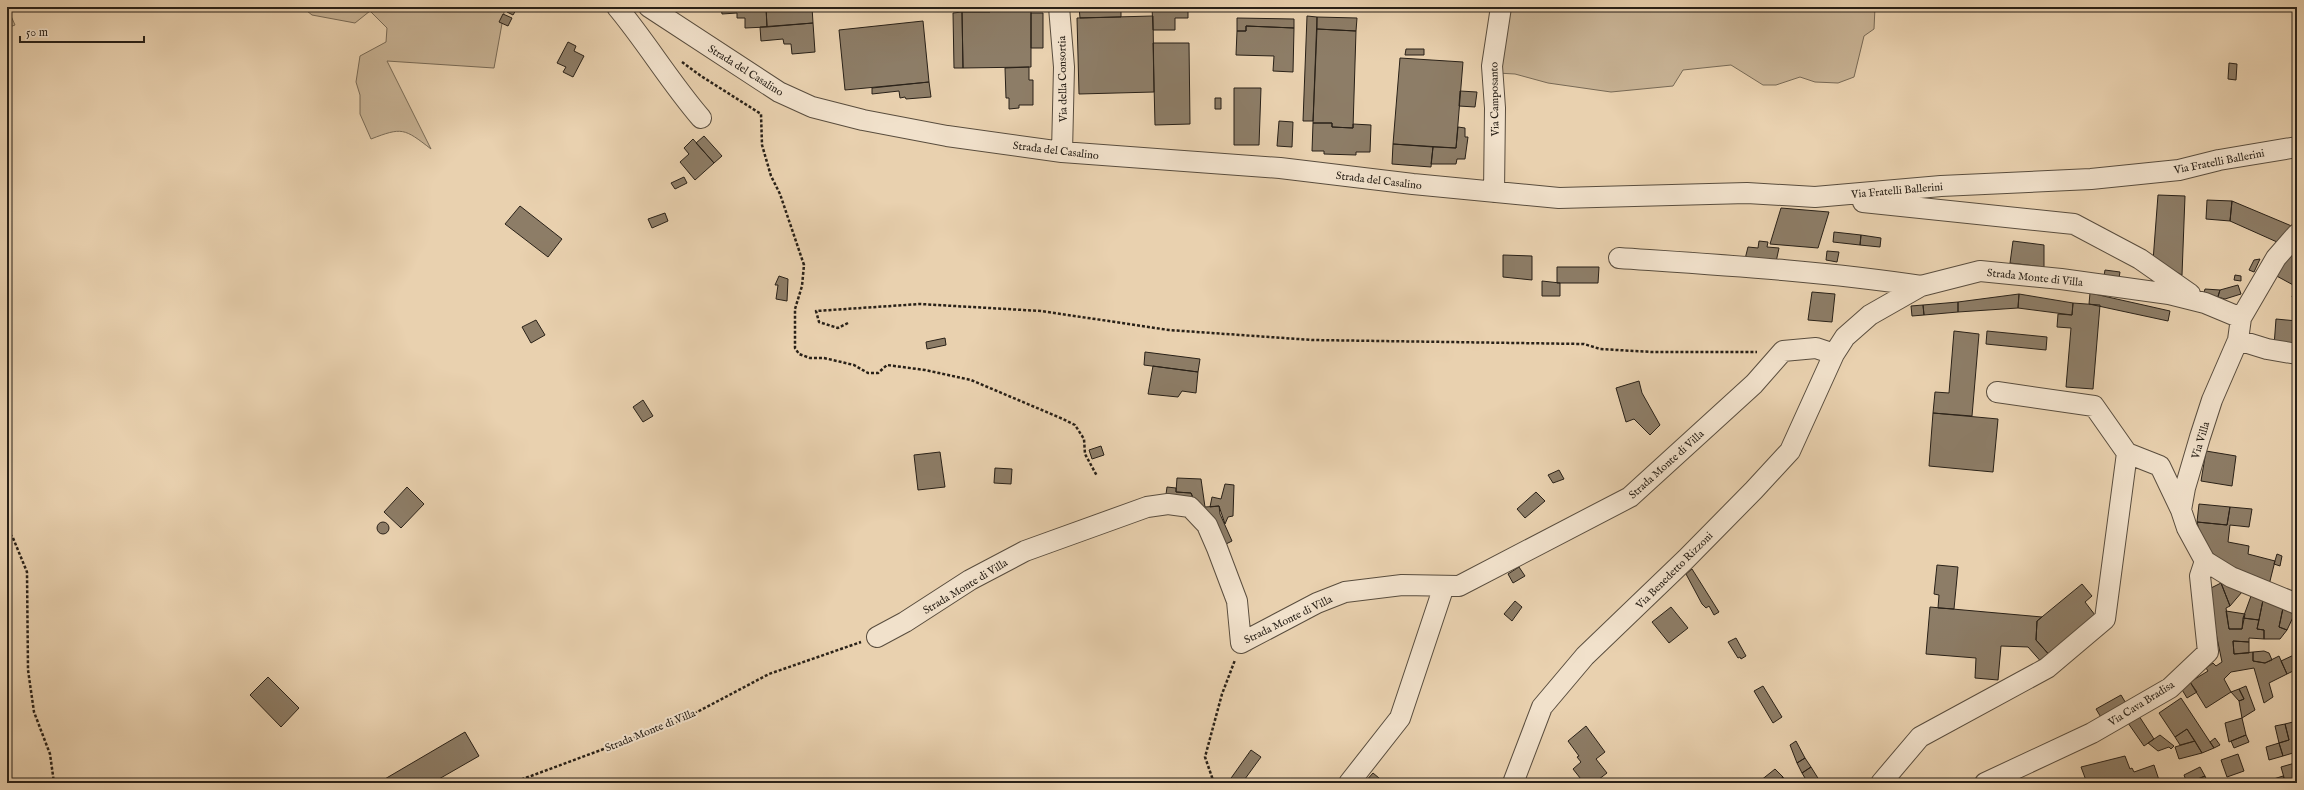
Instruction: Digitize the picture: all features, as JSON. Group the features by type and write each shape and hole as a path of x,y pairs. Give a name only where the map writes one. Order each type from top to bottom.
{"street":[{"path":"617,7 637,32 674,86 701,118"},
{"name":"Strada del Casalino","path":"649,7 779,92 812,107 864,120 947,136 1062,152 1280,168 1494,192"},
{"name":"Via della Consortia","path":"1059,7 1064,67 1062,152"},
{"name":"Via Camposanto","path":"1494,192 1495,108 1492,66 1501,7"},
{"name":"Via Fratelli Ballerini","path":"1494,192 1559,198 1747,193 1815,197 1941,186 2091,179 2179,170 2219,160 2297,147"},
{"name":"Strada Monte di Villa","path":"1815,197 2074,224 2140,259 2171,283 2205,303 2241,318"},
{"name":"Via Villa","path":"2204,561 2187,528 2181,510 2185,488 2212,400 2238,340 2241,318 2276,258 2297,234"},
{"path":"1619,258 1771,268 1874,279 1921,286"},
{"name":"Strada Monte di Villa","path":"1834,354 1845,337 1870,315 1921,286 1980,271 2061,279 2169,294 2205,303"},
{"path":"2238,340 2267,349 2297,354"},
{"path":"1784,351 1816,348 1834,354"},
{"name":"Strada Monte di Villa","path":"877,637 905,622 970,580 1025,550 1147,507 1168,504 1190,507 1207,525 1237,601 1241,644 1316,603 1345,592 1402,585 1459,586 1630,498 1754,384 1784,351"},
{"name":"Via Benedetto Rizzoni","path":"1513,783 1542,707 1585,656 1681,564 1754,490 1790,450 1834,354"},
{"path":"1997,392 2094,406 2127,453 2160,466 2181,510"},
{"path":"1881,783 1920,737 2047,668 2105,619 2127,453"},
{"path":"2204,561 2231,577 2297,604"},
{"name":"Via Cava Bradisa","path":"1985,783 2092,733 2170,688 2208,652 2200,576 2204,561"},
{"path":"1349,783 1400,718 1444,586"}],"path":[{"path":"679,59 701,76 761,114 762,145 770,176 780,194 804,265 802,286 795,309 794,341 795,348 799,354 810,358 824,358 854,365 868,373 878,373 887,365 949,374 971,380 1035,405 1074,425 1084,439 1085,454 1097,476"},
{"path":"848,323 838,328 819,322 816,311 920,304 1041,311 1169,330 1312,340 1584,344 1600,349 1652,352 1784,351"},
{"path":"7,530 13,538 27,572 28,670 34,712 50,754 54,783"},
{"path":"7,539 13,538"},
{"name":"Strada Monte di Villa","path":"512,783 682,720 769,674 877,637"},
{"path":"1214,783 1205,757 1222,694 1241,644"}],"shaded area":[{"path":"7,7 15,25 7,28"},
{"path":"302,7 505,7 494,68 387,61 431,149 408,133 396,131 371,139 360,114 360,95 356,82 360,56 386,42 387,28 370,11 355,23 312,15"},
{"path":"1504,7 1875,7 1874,29 1864,36 1854,77 1838,83 1815,82 1800,77 1776,85 1763,85 1731,65 1683,70 1673,86 1611,92 1548,83 1515,74 1497,73"}],"building":[{"path":"510,7 516,10 513,15 507,12"},
{"path":"721,7 766,7 767,27 745,28 745,18 737,18 737,13 722,14"},
{"path":"766,7 812,7 813,23 767,27"},
{"path":"1079,7 1121,7 1121,17 1080,18"},
{"path":"1152,7 1188,7 1188,18 1175,18 1175,30 1153,30"},
{"path":"1290,7 1373,7 1373,9"},
{"path":"1031,8 1031,67 963,68 962,12 990,12 990,9"},
{"path":"962,12 963,68 954,68 953,13"},
{"path":"1031,13 1043,13 1043,48 1031,48"},
{"path":"503,14 512,18 508,26 499,22"},
{"path":"1153,16 1154,92 1079,94 1077,18"},
{"path":"1307,16 1317,17 1313,121 1303,121"},
{"path":"1317,17 1357,18 1356,31 1317,29"},
{"path":"1237,18 1294,19 1294,28 1246,26 1246,31 1237,31"},
{"path":"923,21 929,82 845,90 839,30"},
{"path":"813,23 815,52 792,54 791,44 784,44 783,39 761,41 760,27"},
{"path":"1246,26 1294,28 1293,72 1273,71 1274,56 1236,55 1237,31 1246,31"},
{"path":"1317,29 1356,31 1353,128 1332,127 1332,123 1313,123"},
{"path":"568,42 576,46 574,51 584,56 573,77 563,72 566,67 557,63"},
{"path":"1153,43 1189,43 1190,124 1155,125"},
{"path":"1406,49 1424,49 1424,55 1405,55"},
{"path":"1400,58 1463,62 1456,148 1393,144"},
{"path":"2229,63 2237,64 2236,80 2228,79"},
{"path":"1029,67 1029,80 1033,80 1033,105 1019,105 1019,108 1009,109 1009,98 1006,98 1005,68"},
{"path":"929,82 931,97 900,98 899,91 872,94 872,88"},
{"path":"1234,88 1261,88 1259,145 1234,145"},
{"path":"1460,91 1477,92 1475,107 1459,106"},
{"path":"1215,98 1221,98 1221,109 1215,109"},
{"path":"1279,121 1293,122 1292,147 1277,146"},
{"path":"1313,123 1332,123 1332,127 1353,128 1353,124 1371,125 1370,152 1356,152 1356,155 1324,154 1324,151 1312,151"},
{"path":"1458,127 1465,128 1465,137 1468,137 1465,159 1457,159 1456,164 1431,164 1433,147 1456,148"},
{"path":"704,136 722,156 714,163 696,143"},
{"path":"693,139 714,163 695,180 680,162 689,154 684,148"},
{"path":"1393,144 1433,147 1431,167 1392,164"},
{"path":"684,177 687,183 675,189 671,183"},
{"path":"2158,195 2185,196 2182,275 2153,261"},
{"path":"2207,200 2232,201 2230,221 2206,219"},
{"path":"2232,201 2294,227 2277,242 2230,221"},
{"path":"520,206 562,239 548,257 505,224"},
{"path":"1781,208 1829,212 1818,248 1770,244"},
{"path":"665,213 668,221 652,228 648,219"},
{"path":"1834,232 1861,235 1860,245 1833,242"},
{"path":"1861,235 1881,238 1880,247 1860,245"},
{"path":"1759,241 1768,242 1767,247 1779,248 1776,262 1745,259 1748,247 1758,248"},
{"path":"2013,241 2044,245 2044,267 2010,263"},
{"path":"1827,251 1839,252 1837,262 1826,260"},
{"path":"2292,252 2297,255 2295,286 2273,274"},
{"path":"1503,255 1532,256 1532,280 1503,277"},
{"path":"2260,259 2254,272 2249,270 2254,260"},
{"path":"1557,267 1599,267 1598,283 1557,283"},
{"path":"2105,270 2120,272 2118,284 2103,282"},
{"path":"2235,275 2241,276 2241,281 2234,280"},
{"path":"779,276 788,279 787,301 776,299 778,285 775,285"},
{"path":"1542,281 1560,283 1560,296 1542,296"},
{"path":"2297,281 2297,299 2292,297"},
{"path":"2238,285 2241,294 2225,299 2218,297 2220,290"},
{"path":"2205,289 2220,290 2216,302 2203,296"},
{"path":"1812,292 1835,294 1832,322 1808,320"},
{"path":"2090,293 2170,311 2168,321 2089,304"},
{"path":"2019,294 2073,303 2072,315 2018,308"},
{"path":"2019,294 2018,308 1958,312 1958,302"},
{"path":"1958,302 1958,312 1924,315 1923,305"},
{"path":"2073,303 2100,305 2093,389 2066,387 2071,328 2057,327 2058,314 2072,315"},
{"path":"1923,305 1924,315 1912,316 1911,306"},
{"path":"2276,319 2297,321 2297,349 2274,346"},
{"path":"536,320 545,335 531,343 522,327"},
{"path":"1954,331 1979,334 1972,416 1933,413 1935,392 1949,393"},
{"path":"1987,331 2047,337 2046,350 1986,344"},
{"path":"945,338 946,345 927,349 926,342"},
{"path":"1145,352 1200,359 1198,372 1144,365"},
{"path":"1153,366 1198,372 1196,393 1182,391 1178,397 1148,394"},
{"path":"1639,381 1642,393 1660,425 1650,435 1634,419 1626,422 1616,388"},
{"path":"643,400 653,416 643,422 633,407"},
{"path":"1933,413 1998,419 1993,472 1929,466"},
{"path":"1101,446 1104,455 1092,459 1089,450"},
{"path":"2206,451 2236,456 2232,486 2201,481"},
{"path":"940,452 945,487 918,490 914,455"},
{"path":"995,468 1012,469 1011,484 994,483"},
{"path":"1559,470 1564,479 1553,483 1548,475"},
{"path":"1177,478 1201,479 1205,507 1219,506 1220,514 1232,541 1222,546 1196,505 1191,493 1176,492"},
{"path":"1225,484 1234,485 1233,516 1228,517 1225,524 1219,506 1210,507 1212,497 1221,499"},
{"path":"407,487 424,504 401,528 384,512"},
{"path":"1167,487 1176,488 1176,492 1191,493 1196,505 1165,502"},
{"path":"1536,492 1545,501 1525,518 1517,509"},
{"path":"2199,504 2230,507 2227,525 2197,522"},
{"path":"2230,507 2252,509 2249,527 2230,525 2228,542 2249,546 2248,554 2275,561 2269,585 2229,567 2211,552 2200,534 2197,522 2227,525"},
{"path":"383,522 387,524 389,528 387,532 383,534 379,532 377,528 379,524"},
{"path":"2277,554 2282,556 2280,566 2274,564"},
{"path":"1937,565 1958,567 1954,609 1938,608 1939,595 1934,594"},
{"path":"1519,567 1525,576 1513,583 1508,574"},
{"path":"1692,569 1719,612 1714,615 1709,606 1706,608 1702,604 1686,574"},
{"path":"2221,583 2242,592 2230,606"},
{"path":"2221,583 2230,606 2226,608 2229,629 2242,629 2243,618 2259,620 2257,629 2264,630 2264,639 2249,638 2249,642 2233,641 2234,654 2253,652 2253,661 2265,663 2279,656 2287,674 2269,683 2273,697 2264,703 2254,668 2231,672 2224,679 2231,692 2206,708 2190,682 2208,671 2206,668 2213,663 2216,666 2222,662 2207,590"},
{"path":"2082,584 2092,596 2085,602 2095,615 2052,658 2036,640 2037,621"},
{"path":"2251,596 2263,600 2259,620 2243,618"},
{"path":"2263,600 2283,608 2279,627 2287,630 2280,639 2264,639 2264,630 2257,629"},
{"path":"1515,601 1522,607 1512,621 1504,614"},
{"path":"1671,607 1688,628 1669,643 1652,622"},
{"path":"1930,607 2042,617 2037,621 2036,640 2052,658 2044,665 2028,647 2001,646 1998,680 1975,678 1976,658 1926,654"},
{"path":"2283,608 2295,613 2287,630 2279,627"},
{"path":"2226,611 2245,614 2242,629 2229,629"},
{"path":"2297,630 2297,677 2293,671 2287,674 2281,661 2296,654"},
{"path":"1736,638 1746,656 1741,659 1740,657 1738,658 1728,642"},
{"path":"2233,641 2249,642 2249,653 2234,654"},
{"path":"2264,651 2269,653 2272,660 2265,663 2253,661 2253,652"},
{"path":"268,677 299,708 281,727 250,695"},
{"path":"2190,682 2197,692 2187,698 2181,688"},
{"path":"1763,686 1782,717 1773,723 1754,691"},
{"path":"2246,686 2255,710 2242,718 2239,701 2244,699 2239,689"},
{"path":"2239,689 2244,699 2239,701 2231,692"},
{"path":"2121,695 2130,710 2105,724 2096,709"},
{"path":"2181,698 2214,748 2202,753 2187,729 2175,737 2159,713"},
{"path":"2139,716 2154,739 2144,746 2128,723"},
{"path":"2242,718 2246,735 2229,742 2225,723"},
{"path":"2297,721 2297,755 2294,756 2293,753 2283,756 2279,743 2289,740 2285,724"},
{"path":"2285,724 2289,740 2279,743 2275,726"},
{"path":"1586,726 1605,752 1596,759 1607,773 1594,783 1584,783 1573,769 1581,762 1577,757 1579,756 1568,741"},
{"path":"2187,729 2195,741 2180,745 2175,737"},
{"path":"465,732 479,756 432,783 378,783"},
{"path":"2160,735 2174,746 2171,749 2169,747 2158,751 2148,743"},
{"path":"2246,735 2249,742 2234,748 2231,741"},
{"path":"2215,738 2220,745 2214,748 2210,742"},
{"path":"1796,741 1805,758 1797,763 1790,745"},
{"path":"2195,741 2202,753 2179,759 2175,747"},
{"path":"2279,743 2283,756 2269,760 2266,747"},
{"path":"1251,750 1261,757 1242,783 1231,783 1229,781"},
{"path":"2238,754 2244,771 2227,777 2221,760"},
{"path":"2125,756 2130,769 2132,768 2134,772 2154,765 2160,783 2087,783 2081,767"},
{"path":"1805,758 1811,767 1802,773 1797,763"},
{"path":"2295,763 2297,777 2285,781 2281,767"},
{"path":"1811,767 1821,783 1808,783 1802,773"},
{"path":"2200,767 2205,776 2187,783 2184,775"},
{"path":"1775,769 1783,777 1776,783 1761,783 1760,781"},
{"path":"1373,773 1385,783 1364,783"},
{"path":"2205,776 2208,783 2190,783"},
{"path":"2283,776 2285,781 2297,777 2297,783 2261,783"},
{"path":"1783,777 1787,783 1776,783"}]}
